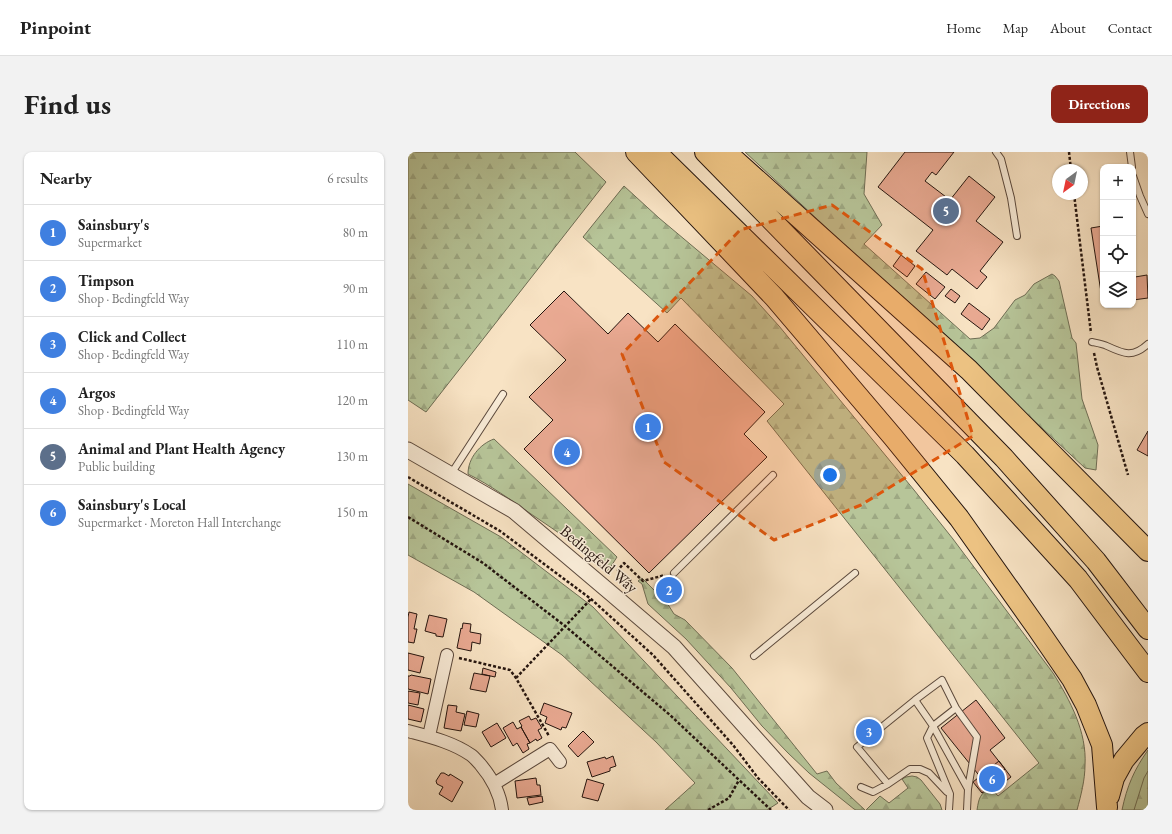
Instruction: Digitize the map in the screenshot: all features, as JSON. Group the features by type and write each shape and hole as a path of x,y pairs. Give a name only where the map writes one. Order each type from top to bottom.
{"highway":[{"path":"636,152 774,297 893,437 959,518 1072,679 1086,705 1102,745 1107,808"},
{"path":"656,152 965,455 1078,579 1146,670"},
{"path":"705,152 1004,458 1096,561 1148,629"},
{"path":"726,152 969,370 1148,551"},
{"path":"1107,808 1114,778 1120,766 1148,733"}],"street":[{"name":"Bedingfeld Way","path":"408,450 514,511 674,647 808,797 825,810"},
{"path":"429,736 447,655"},
{"path":"408,731 429,736 453,745 473,756 494,784 502,810"},
{"path":"494,784 550,749 560,762"}],"lane":[{"path":"996,152 1001,159 1018,236"},
{"path":"1130,152 1132,164"},
{"path":"1136,185 1148,214"},
{"path":"1092,342 1106,345 1117,351 1128,353 1134,353 1141,350 1148,344"},
{"path":"451,474 503,394"},
{"path":"674,573 773,475"},
{"path":"754,656 855,573"},
{"path":"888,784 857,747 914,700 942,680 956,708 977,737 968,789 967,810"},
{"path":"914,700 933,726 968,789"},
{"path":"949,810 950,794 927,738 933,726 956,708"},
{"path":"861,787 873,792 910,769 920,769 929,773 950,794"}],"path":[{"path":"1069,152 1070,164"},
{"path":"408,477 500,531 591,599 653,654 733,745 758,778 789,810"},
{"path":"408,516 483,563 565,626 670,715 771,810"},
{"path":"618,570 632,582 628,586 615,575 618,570 624,563 644,581 674,573"},
{"path":"516,678 591,599"},
{"path":"447,655 510,670 552,741 550,749"},
{"path":"708,810 729,798 739,780"}],"highlighted area":[{"path":"832,205 922,269 973,436 861,505 774,540 664,462 622,354 740,230"}],"green space":[{"path":"408,152 575,152 606,182 426,412 408,400"},
{"path":"745,152 867,152 864,194 882,225 864,244 970,339 980,338 994,328 1015,300 1025,295 1034,284 1052,274 1055,276 1059,281 1072,338 1076,343 1082,399 1098,445 1096,470 1085,468"},
{"path":"624,186 659,218 752,296 779,326 953,539 1053,673 1071,705 1083,740 1085,771 1077,810 977,810 980,797 990,787 998,796 1039,763 767,421 784,404 681,298 667,313 583,237"},
{"path":"494,439 617,557 608,571 580,548 500,493 468,474 470,462 476,452 484,444"},
{"path":"408,484 501,537 593,607 778,803 767,810 665,810 695,783 656,742 562,655 474,592 408,555"},
{"path":"642,578 667,603 674,614 685,620 732,668 817,774 827,771 836,783 865,810 854,809 809,773 762,726 731,688 686,639 648,604 642,584 638,581"},
{"path":"1148,750 1148,810 1122,810 1126,793 1132,778"},
{"path":"1148,771 1148,810 1134,810 1144,778"},
{"path":"912,776 921,780 940,804 942,810 866,810 880,796 889,803 908,788 902,779"}],"building":[{"path":"905,152 954,152 936,175 932,172 925,181 950,200 969,176 995,197 976,221 1003,242 980,271 987,277 977,289 952,269 947,275 916,251 933,230 878,187"},
{"path":"1100,226 1100,286 1091,228"},
{"path":"901,255 915,266 907,277 893,266"},
{"path":"926,272 945,287 935,299 916,284"},
{"path":"1147,275 1148,298 1136,300 1136,277"},
{"path":"951,289 960,296 955,303 945,296"},
{"path":"564,291 608,334 628,313 658,342 675,324 765,412 744,434 767,457 649,573 524,449 553,420 529,397 566,360 530,325"},
{"path":"969,303 990,319 982,330 961,314"},
{"path":"1148,431 1148,456 1137,450"},
{"path":"409,612 417,614 414,629 417,629 414,643 408,642"},
{"path":"429,615 447,619 443,637 436,636 436,634 425,631"},
{"path":"463,623 471,624 470,632 481,634 480,644 472,642 471,651 457,648"},
{"path":"408,653 424,657 420,673 408,670"},
{"path":"483,668 496,672 495,677 482,674"},
{"path":"474,673 490,676 486,692 470,689"},
{"path":"411,675 431,679 428,694 408,689 408,676"},
{"path":"408,691 420,693 418,705 408,703"},
{"path":"976,700 1005,738 990,750 1005,769 986,784 941,728"},
{"path":"544,703 572,713 566,728 562,727 561,730 545,723 547,717 540,714"},
{"path":"408,705 424,709 421,722 408,719"},
{"path":"448,705 457,706 456,712 465,714 461,731 444,728"},
{"path":"467,711 479,714 476,727 464,725"},
{"path":"529,716 531,720 536,718 542,728 538,730 542,738 537,741 536,739 530,743 519,721"},
{"path":"513,722 517,729 521,727 530,743 527,744 529,749 523,753 517,743 513,746 503,728"},
{"path":"497,723 506,738 491,747 482,732"},
{"path":"583,731 594,742 578,757 568,746"},
{"path":"613,756 616,766 610,768 610,771 592,777 587,762 605,757 606,759"},
{"path":"999,761 1011,777 997,788 994,784 982,793 973,782"},
{"path":"441,773 449,776 450,774 463,782 452,802 439,794 443,787 437,784 436,781"},
{"path":"536,778 537,785 540,785 541,795 517,798 515,781"},
{"path":"587,779 604,784 598,801 582,797"},
{"path":"542,796 543,802 529,805 527,798"}],"place":[{"name":"Animal and Plant Health Agency","path":"946,211"},
{"name":"Sainsbury's","path":"648,427"},
{"name":"Argos","path":"567,452"},
{"name":"Timpson","path":"669,590"},
{"name":"Click and Collect","path":"869,732"},
{"name":"Sainsbury's Local","path":"992,779"}]}
